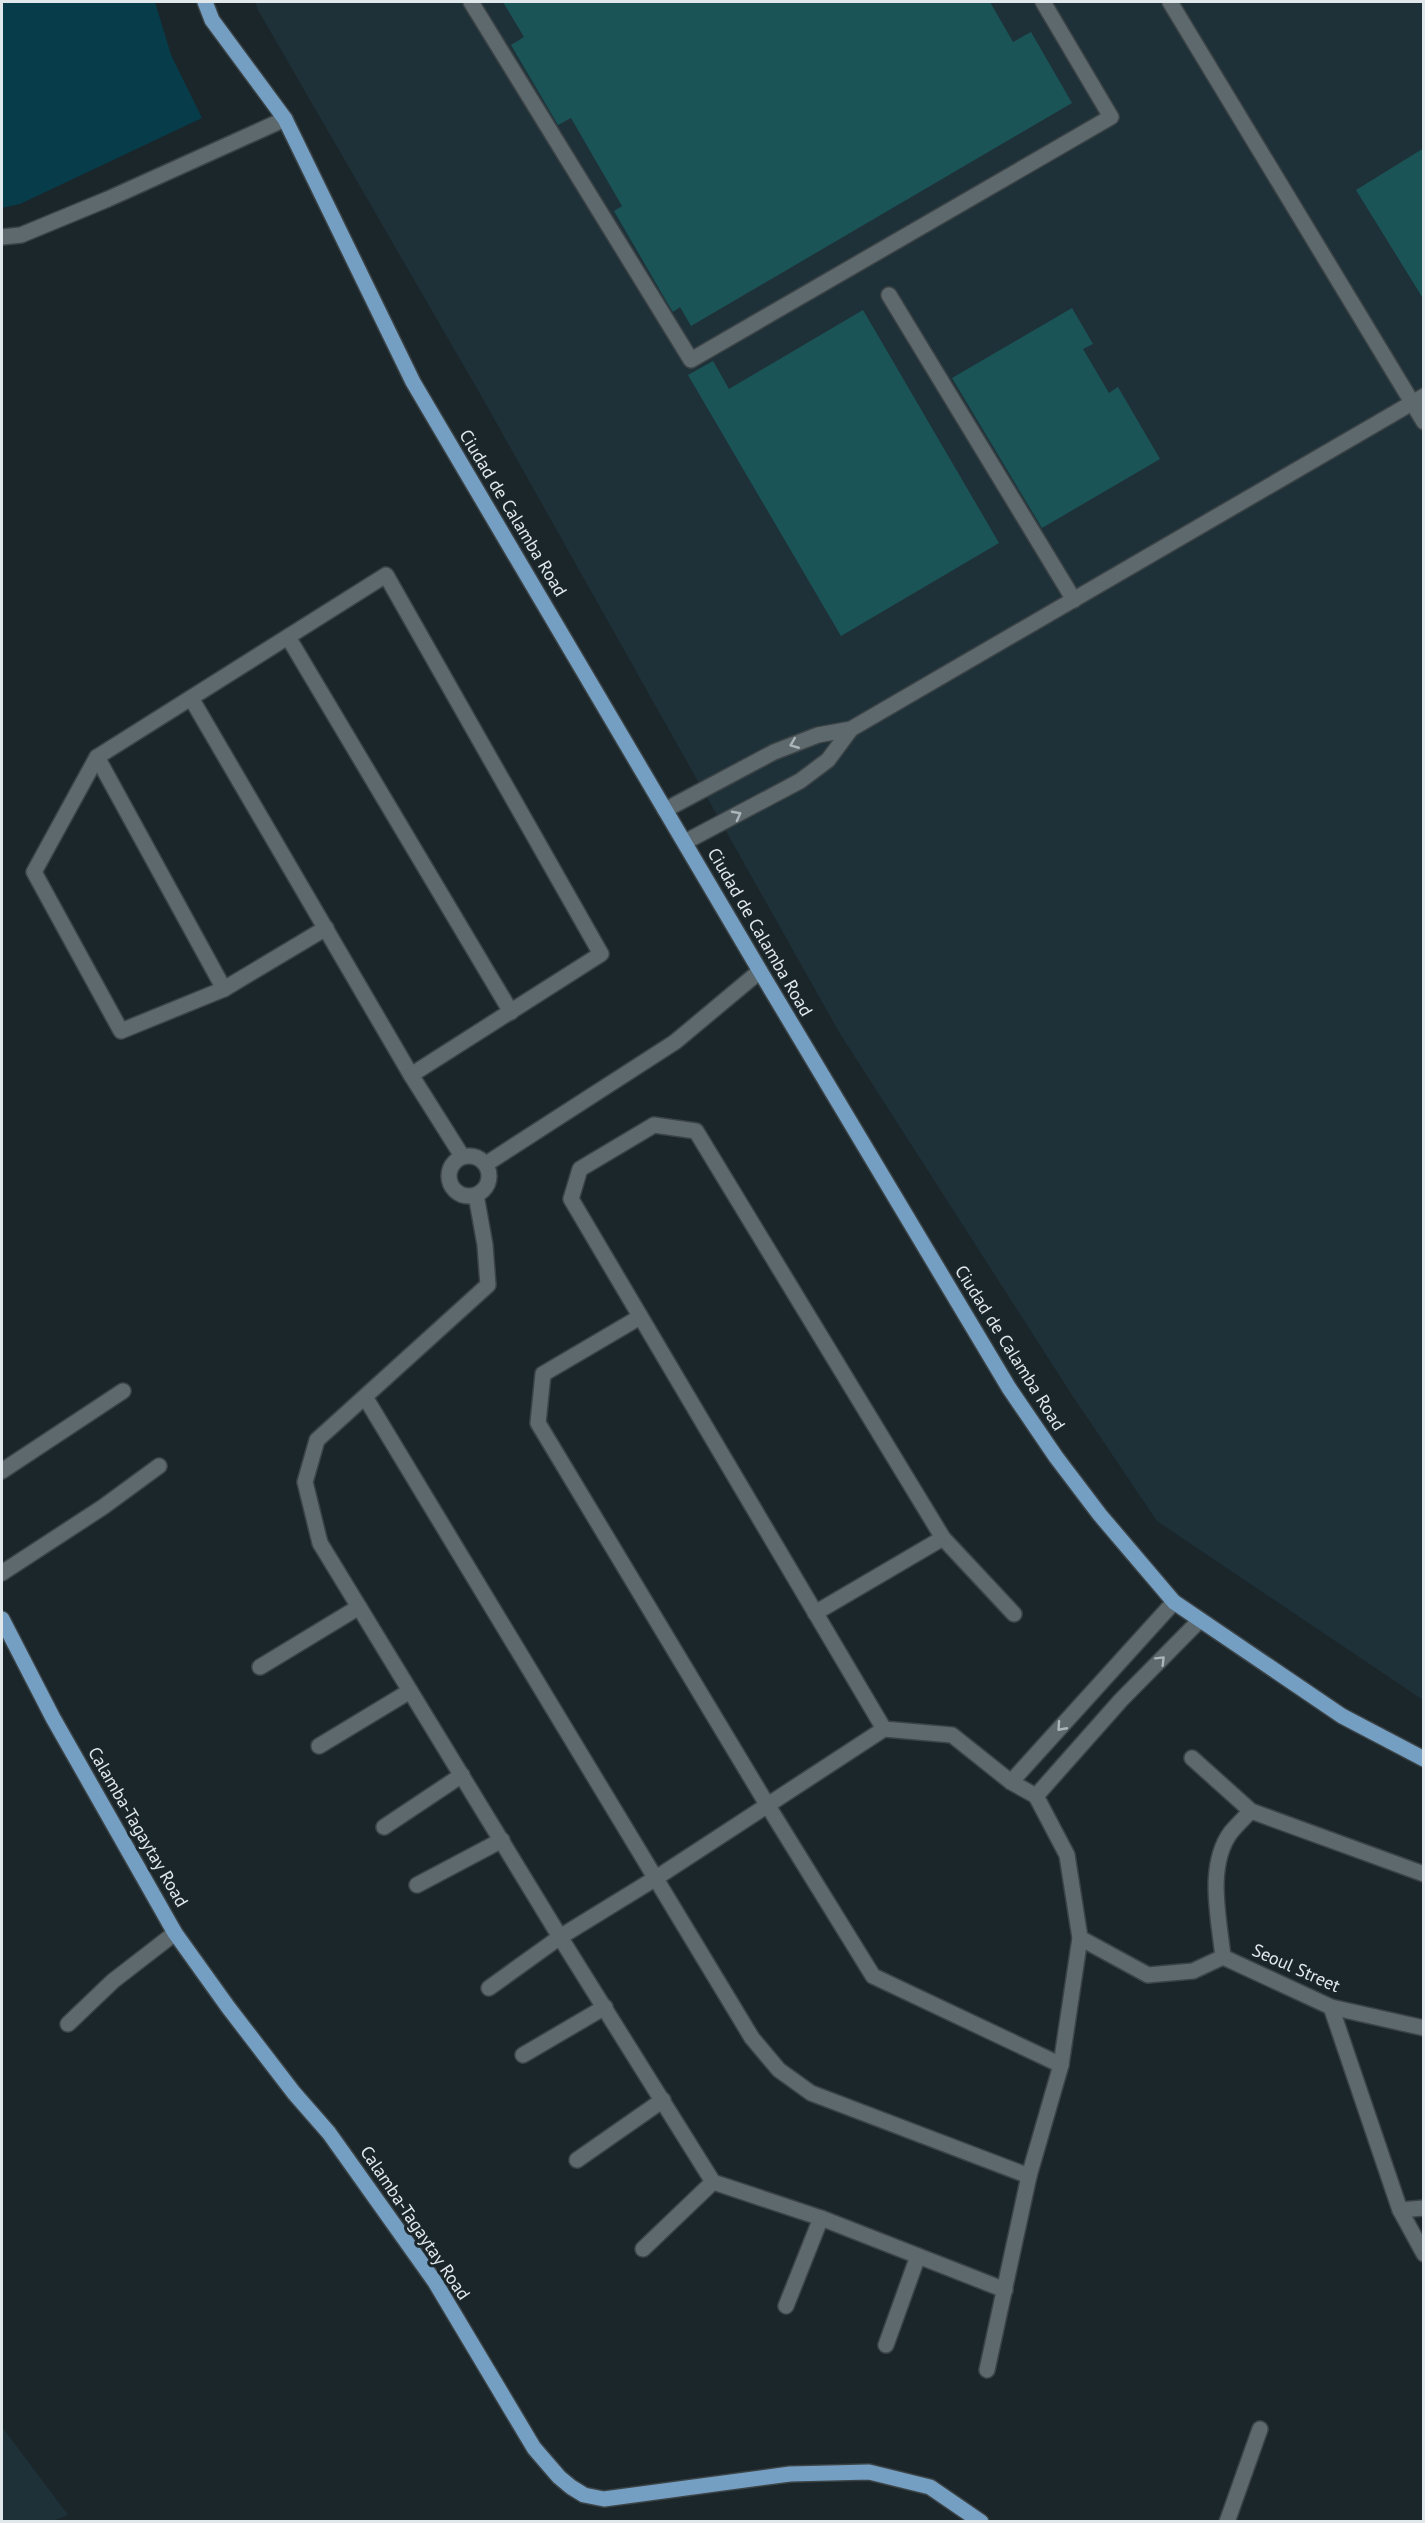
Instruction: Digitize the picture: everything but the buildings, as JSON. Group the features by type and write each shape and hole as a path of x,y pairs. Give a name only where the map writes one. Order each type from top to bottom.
{"main road":[{"name":"Ciudad de Calamba Road","path":"205,2 212,20 285,119 413,382 760,971 1010,1388 1056,1457 1100,1515 1174,1602 1342,1716 1424,1759"},
{"name":"Calamba-Tagaytay Road","path":"2,1619 53,1718 175,1933 294,2093 329,2133 435,2282 534,2448 559,2477 584,2495 604,2499 790,2474 870,2472 930,2487 981,2522"}],"street":[{"path":"471,2 691,360 1111,117 1043,2"},
{"path":"1170,2 1417,400 1424,422"},
{"path":"2,237 21,235 97,204 285,119"},
{"path":"889,295 1074,600"},
{"path":"665,810 774,752 818,735 851,729 1417,400"},
{"path":"326,928 224,988 121,1031 34,872 97,757 386,575 601,954 411,1075"},
{"path":"288,637 511,1012"},
{"path":"191,698 411,1075 462,1156"},
{"path":"685,842 800,781 828,760 851,729"},
{"path":"97,757 224,988"},
{"path":"486,1164 675,1042 760,971"},
{"path":"884,1730 571,1199 580,1169 654,1125 696,1131 943,1539 1014,1614"},
{"path":"471,1155 480,1158 486,1164 490,1173 484,1190 476,1195 467,1196 458,1193 452,1187 448,1178 449,1169 454,1161 462,1156 471,1155"},
{"path":"476,1195 485,1245 488,1285 317,1440 305,1482 320,1543 560,1937 713,2182 821,2217 1005,2290"},
{"path":"640,1317 543,1374 538,1423 873,1976 1061,2065"},
{"path":"2,1471 123,1391"},
{"path":"365,1397 752,2038 779,2070 810,2093 1029,2176"},
{"path":"2,1573 94,1514 159,1466"},
{"path":"815,1613 943,1539"},
{"path":"1011,1782 1174,1602"},
{"path":"260,1666 359,1607"},
{"path":"1036,1796 1121,1700 1200,1620"},
{"path":"319,1746 410,1691"},
{"path":"489,1988 560,1937 656,1878 884,1730 952,1735 1011,1782 1036,1796 1067,1855 1080,1938 1061,2065 1029,2176 987,2370"},
{"path":"1192,1758 1251,1811 1424,1874"},
{"path":"384,1827 462,1774"},
{"path":"1080,1938 1148,1975 1193,1971 1223,1957 1217,1898 1218,1864 1230,1833 1251,1811"},
{"path":"417,1885 502,1840"},
{"path":"68,2024 113,1982 175,1933"},
{"name":"Seoul Street","path":"1223,1957 1330,2007 1424,2028"},
{"path":"523,2055 605,2007"},
{"path":"1330,2007 1400,2210 1424,2254"},
{"path":"577,2160 663,2100"},
{"path":"643,2249 713,2182"},
{"path":"1400,2210 1424,2208"},
{"path":"786,2306 821,2217"},
{"path":"886,2345 918,2256"},
{"path":"1227,2522 1260,2429"}],"shaded area":[{"path":"2,2 155,2 171,55 202,118 20,204 2,208"},
{"path":"255,2 1423,2 1423,1700 1157,1521 1070,1392 839,1032 479,392"},
{"path":"2,2427 68,2515 53,2521 2,2521"}]}
